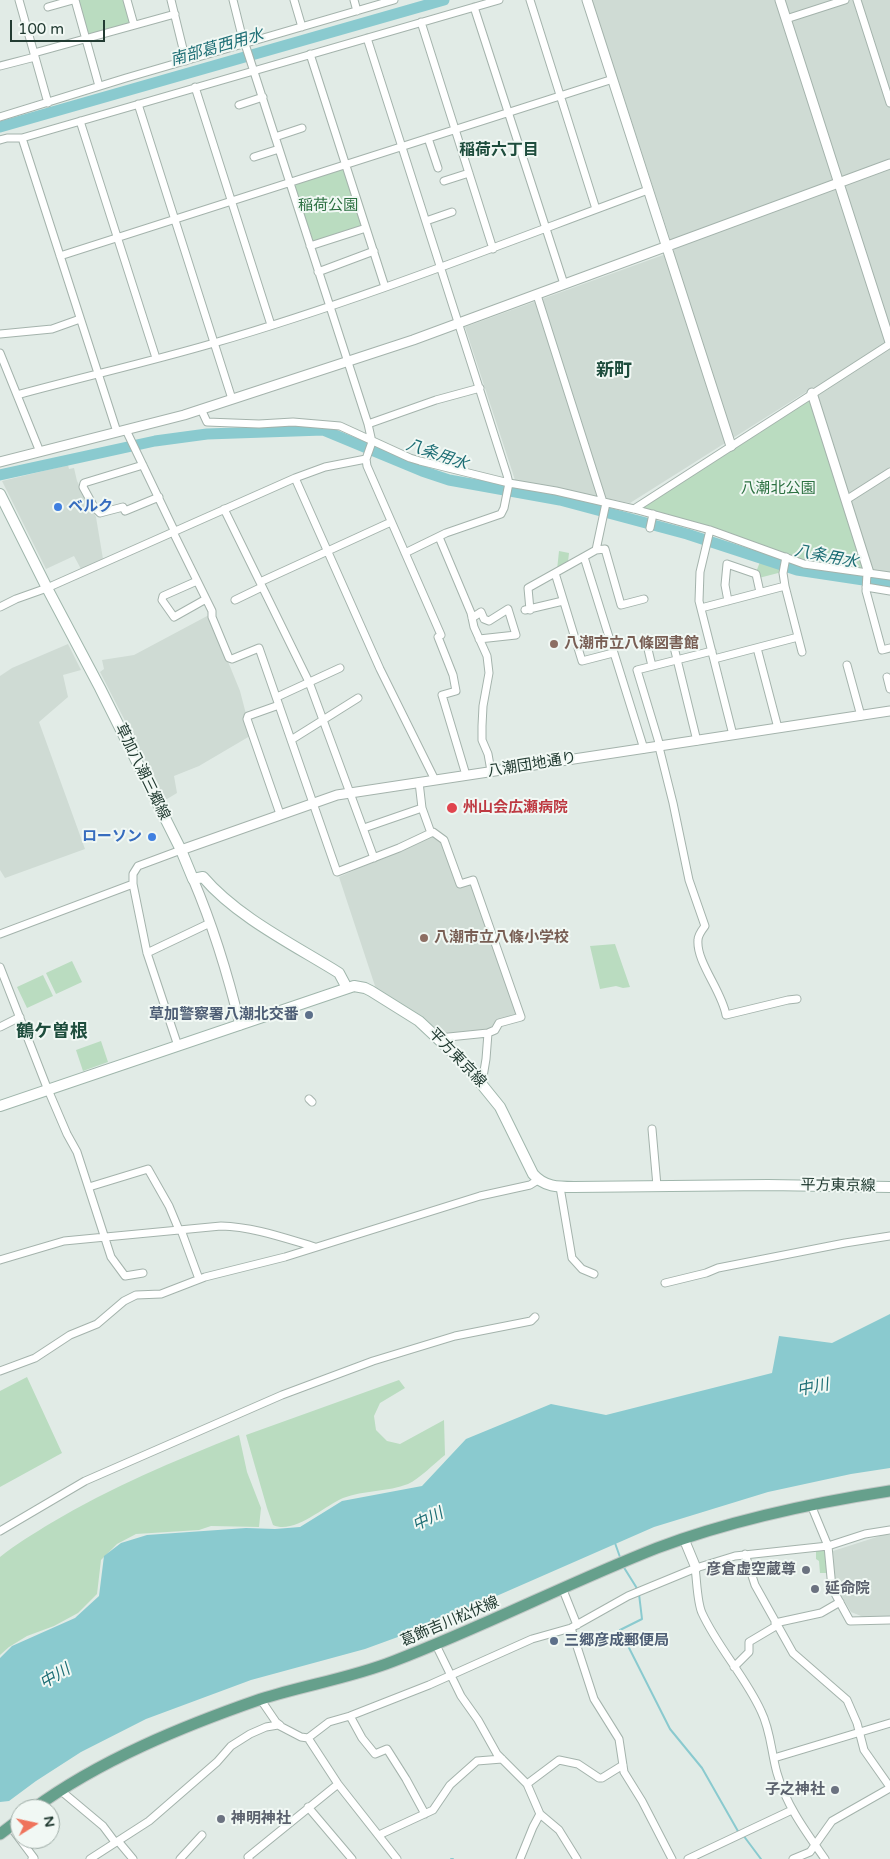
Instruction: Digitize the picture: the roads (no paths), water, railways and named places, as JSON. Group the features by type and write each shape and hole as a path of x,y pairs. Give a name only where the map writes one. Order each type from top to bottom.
{"main road":[{"name":"草加八潮三郷線","path":"0,494 181,850 192,879"},
{"path":"192,879 203,877 234,908 339,974 346,988"},
{"name":"平方東京線","path":"0,1106 346,988 360,987 371,991 419,1021 439,1038 482,1083 500,1107 523,1157 538,1180 546,1184 560,1186 890,1187"},
{"name":"葛飾吉川松伏線","path":"47,1799 96,1769 144,1745 261,1700 392,1662 641,1555 684,1539 748,1520 811,1505 890,1491"},
{"path":"0,1834 10,1826"}],"street":[{"path":"19,0 48,103"},
{"path":"48,7 74,0 99,86"},
{"path":"127,0 134,25"},
{"path":"171,0 186,61"},
{"path":"233,0 245,44 255,70 368,424 372,442 366,466 440,636 453,675 456,691 442,695 466,775"},
{"path":"294,0 302,27"},
{"path":"354,0 357,11"},
{"path":"0,117 99,86 394,0"},
{"path":"0,140 22,138 499,0"},
{"path":"530,0 596,209"},
{"path":"588,0 731,446"},
{"path":"634,509 890,343 780,0"},
{"path":"786,19 844,0"},
{"path":"857,0 890,104"},
{"path":"474,7 564,284"},
{"path":"0,66 86,38 174,14"},
{"path":"420,22 493,249"},
{"path":"367,38 509,483 501,514 446,533 405,553"},
{"path":"310,54 385,286"},
{"path":"60,256 613,79"},
{"path":"196,87 271,325"},
{"path":"239,105 263,97"},
{"path":"138,104 232,399"},
{"path":"80,121 156,358"},
{"path":"275,136 302,128"},
{"path":"22,138 98,373 122,431 143,466 158,497 206,599 229,658 232,659 259,648 337,872 433,832 444,840 460,884 473,880 521,1017 499,1023 495,1030 488,1033 439,1038"},
{"path":"428,138 438,168"},
{"path":"254,157 279,149"},
{"path":"0,462 201,409 347,362 537,295 890,164"},
{"path":"444,181 469,173"},
{"path":"17,395 215,343 271,325 441,268 648,190"},
{"path":"426,221 452,212"},
{"path":"310,246 366,228"},
{"path":"318,272 374,251"},
{"path":"537,295 605,504 596,550"},
{"path":"0,334 52,329 80,319"},
{"path":"0,353 40,452"},
{"path":"368,424 436,400 480,388"},
{"path":"812,393 868,573 866,585 882,650 890,648"},
{"path":"201,409 207,422 259,424 293,422 340,426 410,458 509,483 556,491 605,504 634,509 652,517 710,533 804,564 890,576"},
{"path":"0,607 295,478 324,467 366,460"},
{"path":"143,466 84,483 83,487 94,507 100,513 123,507 125,511 158,497"},
{"path":"846,500 890,472"},
{"path":"295,478 380,668 435,780"},
{"path":"224,510 309,682 374,858"},
{"path":"650,528 652,517"},
{"path":"235,600 327,550 391,522"},
{"path":"710,533 699,582 701,608 733,735"},
{"path":"439,537 487,656 489,673 483,706 482,740 488,754 491,771"},
{"path":"563,601 528,610 528,588 596,550 605,549 621,605 644,599"},
{"path":"584,557 644,749"},
{"path":"786,557 782,573 784,586 802,652"},
{"path":"728,601 725,586 727,564 756,574 760,592"},
{"path":"555,573 582,662 613,653"},
{"path":"197,580 163,596 162,600 174,617 206,599"},
{"path":"866,585 890,591"},
{"path":"701,608 784,586"},
{"path":"472,618 481,612 484,619 489,620 508,609 516,635 480,639"},
{"path":"797,999 726,1015 724,1005 700,954 697,941 705,926 688,880 673,803 638,670 677,660 757,648 798,637"},
{"path":"652,666 646,645 672,640 697,741"},
{"path":"757,648 778,728"},
{"path":"846,665 861,716"},
{"path":"280,814 247,719 248,716 278,701 309,682 340,668"},
{"path":"887,677 890,689"},
{"path":"291,740 358,698"},
{"name":"八潮団地通り","path":"181,850 280,814 350,792 890,711"},
{"path":"419,782 422,808 431,834"},
{"path":"364,828 422,808"},
{"path":"178,1046 147,953 133,884 133,874 138,866 181,850"},
{"path":"192,879 210,923 226,972 240,1025"},
{"path":"0,934 133,884"},
{"path":"147,953 210,923"},
{"path":"0,967 67,1134 77,1152 110,1257 125,1276 143,1273"},
{"path":"0,1027 20,1018"},
{"path":"482,1083 488,1033"},
{"path":"652,1129 656,1186"},
{"path":"89,1187 148,1169 169,1206 199,1279"},
{"path":"0,1371 34,1358 70,1336 97,1324 132,1296 161,1294 199,1279 285,1257 480,1196 530,1185 538,1180"},
{"path":"560,1186 572,1258 582,1269 594,1274"},
{"path":"0,1260 57,1242 233,1226 316,1247"},
{"path":"665,1283 706,1273 718,1268 890,1236"},
{"path":"0,1531 93,1478 282,1395 373,1361 428,1344 455,1336 531,1321 535,1317"},
{"path":"811,1505 828,1546 831,1584 850,1621 890,1620"},
{"path":"261,1700 280,1726 301,1737 308,1738 329,1722 350,1716 450,1676 516,1646 574,1626 634,1593 695,1568 745,1554 828,1546 865,1534 890,1530"},
{"path":"684,1539 695,1568 701,1612 734,1667 744,1680 765,1719 782,1788 792,1810 825,1859"},
{"path":"745,1554 755,1585 792,1653 847,1700 857,1722 864,1750 890,1787 832,1821 810,1852 793,1859"},
{"path":"563,1590 594,1699 619,1739 624,1772 642,1801 672,1859"},
{"path":"734,1667 748,1652 749,1642 776,1625 821,1612 840,1602"},
{"path":"436,1644 450,1676 497,1754 527,1784 540,1814 559,1830 577,1859"},
{"path":"350,1716 362,1738 375,1754 387,1749 425,1814"},
{"path":"774,1758 890,1722"},
{"path":"90,1859 136,1830 158,1813 217,1762 234,1743 266,1727 280,1726"},
{"path":"308,1738 338,1784 397,1859"},
{"path":"379,1835 433,1810 446,1789 472,1763 502,1759"},
{"path":"527,1784 559,1760 578,1764 599,1778 623,1765"},
{"path":"249,1859 248,1857 338,1784"},
{"path":"60,1790 103,1826 134,1859"},
{"path":"308,1807 352,1859"},
{"path":"688,1859 792,1810"},
{"path":"520,1859 540,1814"},
{"path":"180,1859 202,1836"},
{"path":"27,1849 34,1858 32,1859"}],"water":[{"name":"中川","path":"890,1314 890,1468 851,1474 768,1492 654,1527 428,1626 365,1649 251,1680 146,1719 81,1752 9,1801 0,1802 0,1658 12,1646 75,1618 99,1596 104,1556 121,1543 147,1535 246,1528 275,1529 300,1527 342,1501 422,1486 466,1439 551,1404 606,1415 772,1373 779,1336 832,1343"}],"waterway":[{"name":"南部葛西用水","path":"0,127 444,0"},
{"name":"八条用水","path":"0,475 155,441 207,434 323,430 422,471 449,480 560,500 687,534 797,570 890,584"},
{"path":"615,1543 621,1560"},
{"path":"623,1566 638,1590"},
{"path":"639,1594 642,1619 620,1630 670,1729 702,1768 739,1833"},
{"path":"743,1835 761,1859"}],"place":[{"name":"ベルク","path":"58,507"},
{"name":"八潮市立八條図書館","path":"554,644"},
{"name":"州山会広瀬病院","path":"452,808"},
{"name":"ローソン","path":"152,837"},
{"name":"八潮市立八條小学校","path":"424,938"},
{"name":"草加警察署八潮北交番","path":"309,1015"},
{"name":"彦倉虚空蔵尊","path":"806,1570"},
{"name":"延命院","path":"815,1589"},
{"name":"三郷彦成郵便局","path":"554,1641"},
{"name":"子之神社","path":"835,1790"},
{"name":"神明神社","path":"221,1819"}],"district":[{"name":"稲荷六丁目","path":"499,151"},
{"name":"新町","path":"614,371"},
{"name":"鶴ケ曽根","path":"52,1032"}],"park label":[{"name":"稲荷公園","path":"328,206"},
{"name":"八潮北公園","path":"778,489"}]}
